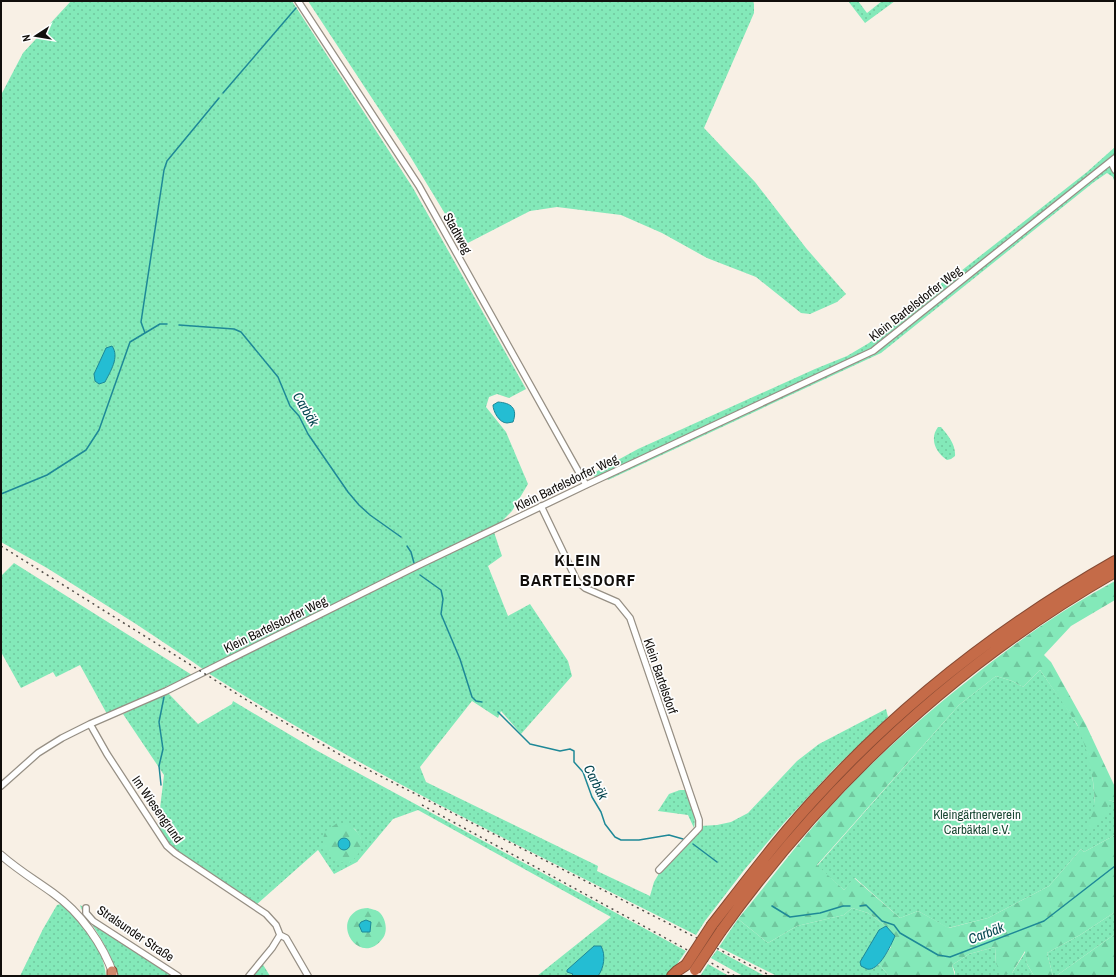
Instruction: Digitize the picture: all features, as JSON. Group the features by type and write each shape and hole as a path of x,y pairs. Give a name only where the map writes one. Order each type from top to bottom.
{"highway":[{"path":"691,972 712,925 798,817 844,768 886,728 947,675 982,648 1050,600 1115,561"},
{"path":"679,976 691,972 753,888 798,832 852,774 894,734 952,684 994,651 1072,598 1115,572"},
{"path":"672,976 677,971 691,972"}],"street":[{"name":"Stadtweg","path":"298,1 419,186 586,485"},
{"name":"Klein Bartelsdorfer Weg","path":"1,786 38,753 62,738 90,724 166,691 541,506 873,351 1113,160"},
{"path":"1113,160 1115,170"},
{"name":"Klein Bartelsdorf","path":"541,506 577,581 585,588 617,602 630,618 700,820 699,828 659,870"},
{"name":"Im Wiesengrund","path":"90,724 106,754 167,846 266,914 276,925 280,935 286,938 308,976"},
{"name":"Stralsunder Straße","path":"1,855 18,870 53,893 74,912 96,940 112,974"},
{"name":"Stralsunder Straße","path":"86,908 86,914 93,921 178,976"},
{"path":"249,976 272,948 280,935"}],"green space":[{"path":"71,1 292,1 413,188 526,389 509,398 497,394 489,397 486,407 506,432 528,484 512,511 497,526 204,670 136,624 47,568 1,542 1,95 23,53"},
{"path":"308,1 753,1 754,13 704,128 755,182 806,248 846,294 837,302 810,314 801,313 756,277 707,258 662,233 621,215 557,207 530,211 464,245 410,156"},
{"path":"848,1 858,1 867,13 882,1 895,1 865,23"},
{"path":"1115,147 1115,184 1113,177 1107,173 1094,182 881,353 608,480 604,473 595,477 592,474 638,449 847,356 869,343 926,302 937,287 945,280 947,282 1087,172"},
{"path":"938,427 941,427 953,444 955,456 951,459 947,460 937,450 934,436"},
{"path":"494,532 502,556 488,566 508,616 530,604 568,661 572,676 521,734 501,711 498,718 472,701 420,767 426,782 598,866 597,871 650,896 654,882 661,870 700,826 731,822 748,813 797,761 819,744 886,709 888,717 834,769 783,824 745,869 696,935 387,777 327,744 208,673 412,571"},
{"path":"14,563 192,675 107,714 80,665 56,677 53,672 21,688 1,652 1,576"},
{"path":"1115,581 1115,600 1071,626 1044,655 1051,662 1086,725 1115,787 1115,802 1109,800 1106,815 1089,834 1086,833 1095,804 1093,781 1087,752 1077,724 1040,670 1023,687 1012,681 996,676 959,705 817,865 844,890 854,878 900,918 918,911 949,928 988,918 1049,886 1081,849 1084,852 1115,835 1115,912 1080,935 1047,953 1053,976 1034,976 1027,964 1025,951 1012,973 1004,975 996,964 995,947 969,954 952,965 955,976 889,976 879,964 891,947 886,926 868,913 852,908 844,915 797,926 768,943 738,919 824,814 894,743 987,665 1058,615"},
{"name":"Kleingärtnerverein Carbäktal e.V.","path":"1040,670 1068,710 1081,732 1090,762 1095,804 1109,800 1115,802 1115,835 1084,852 1081,849 1049,886 988,918 948,928 918,911 900,918 855,878 844,890 817,866 959,705 996,676 1012,681 1023,687"},
{"path":"168,693 198,724 232,704 233,701 314,749 686,951 669,976 537,976 611,917 418,810 393,819 357,862 334,874 318,850 256,905 176,852 156,828 158,825 164,775 123,714","holes":["337,824 355,829 361,839 337,861 326,832"]},
{"path":"680,790 686,790 694,813 694,828 688,815 658,811 669,794"},
{"path":"337,823 347,824 355,829 362,841 360,850 350,863 340,862 333,859 325,848 323,839 324,835 326,831"},
{"path":"61,904 77,918 91,936 101,956 106,976 20,976 43,929 57,905"},
{"path":"80,905 85,908 84,913 174,976 118,976 103,942 83,913"},
{"path":"368,908 379,912 385,921 386,928 383,938 375,946 367,948 359,946 353,941 348,934 347,926 349,918 356,911"},
{"path":"852,908 868,913 886,926 879,930 873,969 879,964 889,976 777,976 719,947 738,919 768,943 797,926 844,915"},
{"path":"1115,912 1115,934 1056,976 1053,976 1047,953 1080,935"},
{"path":"1115,934 1115,976 1056,976"},
{"path":"995,947 996,964 1012,973 1026,951 1027,964 1034,976 955,976 952,965 969,954"},
{"path":"717,950 765,976 743,976 711,958"},
{"path":"262,963 270,976 251,976"},
{"path":"708,964 729,976 700,976"}],"water":[{"path":"112,346 115,360 112,369 105,382 99,384 95,381 94,374 106,348"},
{"path":"498,402 510,405 512,407 515,413 513,422 507,423 501,421 497,416 493,405"},
{"path":"342,838 346,838 350,844 346,850 342,850 338,846 338,842"},
{"path":"366,920 371,922 370,932 362,932 359,925 361,922"},
{"path":"886,926 895,936 884,957 871,969 861,966 860,962 879,930"},
{"path":"594,946 601,946 604,957 603,965 598,976 571,976 573,974 567,972 567,970"}],"waterway":[{"path":"223,93 296,8"},
{"path":"145,333 141,322 164,170 167,161 219,98"},
{"name":"Carbäk","path":"1,494 47,475 86,450 99,430 130,342 160,324 167,324"},
{"name":"Carbäk","path":"179,325 234,329 241,332 278,377 290,406 299,416 308,434 348,492 370,515 401,537"},
{"name":"Carbäk","path":"407,546 411,552 414,563"},
{"name":"Carbäk","path":"420,575 441,590 443,599 441,614 460,659 472,697 476,701 482,702"},
{"path":"161,785 159,766 163,749 159,722 164,697"},
{"name":"Carbäk","path":"498,712 530,744 560,751 570,749 574,751 574,762 583,772 592,797 601,812 605,824 615,837 621,840 639,840 669,835 683,839"},
{"name":"Carbäk","path":"693,844 717,862"},
{"name":"Carbäk","path":"860,906 866,905 882,921 894,925 900,933 938,955 950,957 1044,921 1115,866"},
{"name":"Carbäk","path":"772,906 790,917 820,913 843,906 850,906"}],"railway":[{"path":"1,546 253,704 351,761 771,976"},
{"path":"422,805 735,976"}],"district":[{"name":"KLEIN BARTELSDORF","path":"578,570"}]}
